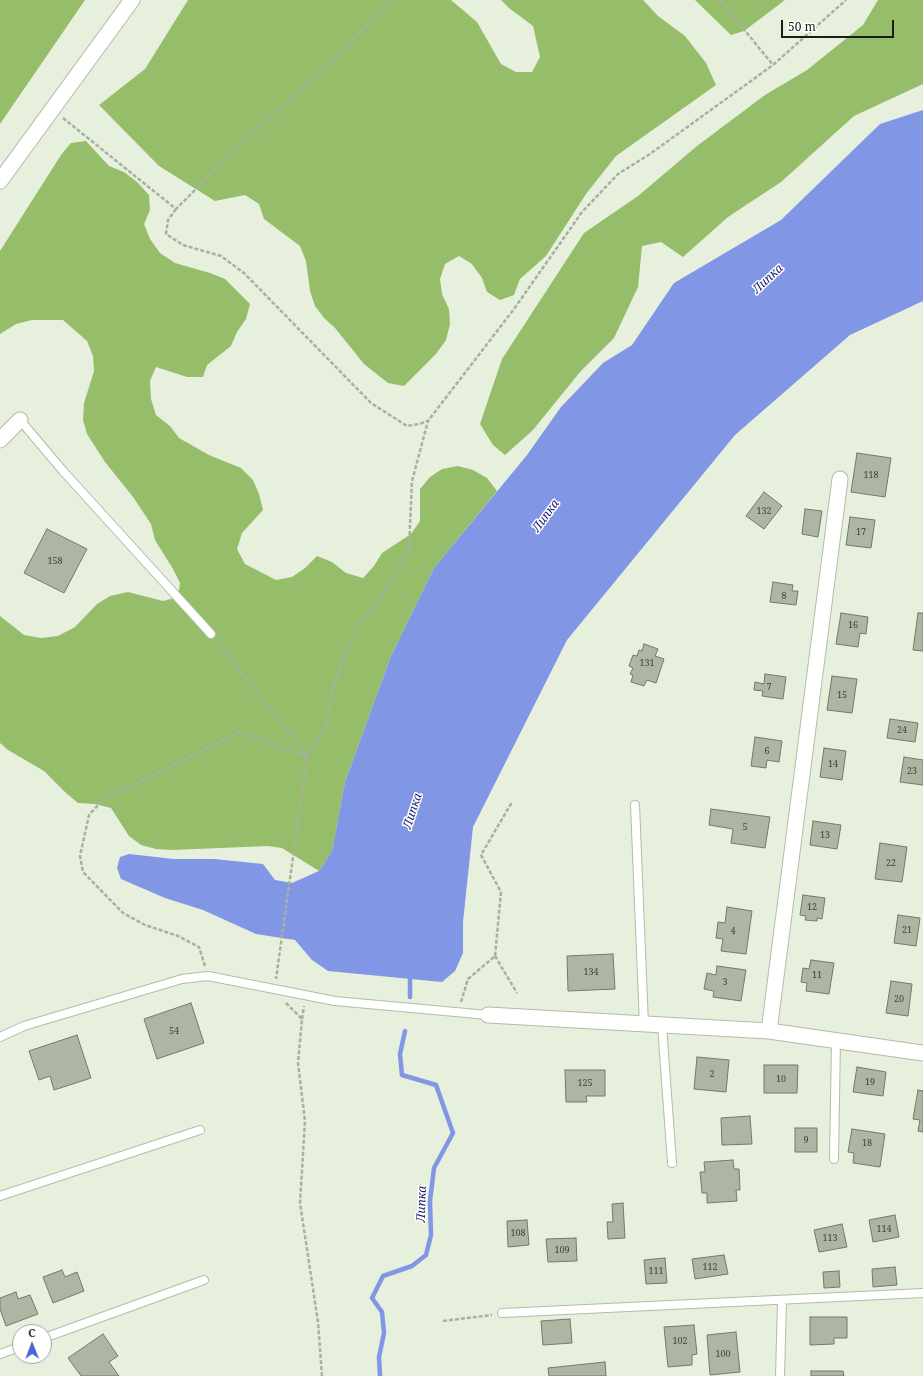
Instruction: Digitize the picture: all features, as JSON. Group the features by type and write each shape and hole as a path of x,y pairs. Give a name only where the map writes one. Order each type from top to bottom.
{"street":[{"path":"0,181 53,111 132,0"},
{"path":"0,440 20,420"},
{"path":"769,1030 840,479"},
{"path":"488,1015 662,1026 769,1030 923,1053"}],"lane":[{"path":"20,420 63,471 211,634"},
{"path":"635,805 644,1025"},
{"path":"0,1037 24,1026 182,978 208,976 335,1001 488,1015"},
{"path":"662,1026 672,1163"},
{"path":"834,1159 836,1040"},
{"path":"0,1196 200,1130"},
{"path":"52,1335 204,1280"},
{"path":"502,1313 923,1293"},
{"path":"780,1376 782,1300"},
{"path":"0,1354 12,1350"}],"path":[{"path":"392,0 340,54 245,140 176,209 168,220 166,234 183,245 221,256 244,273 371,403 407,426 428,421"},
{"path":"720,0 773,65"},
{"path":"322,1376 318,1322 300,1204 305,1120 298,1063 302,1019 274,990 282,944 307,757 325,728 333,687 357,624 379,602 410,548 412,481 428,421 514,309 582,212 618,174 650,154 773,65 846,0"},
{"path":"53,111 176,209"},
{"path":"211,634 307,757"},
{"path":"208,976 199,947 178,936 145,925 122,914 83,872 80,856 89,815 106,796 138,783 240,732 307,757"},
{"path":"512,802 481,855 501,892 494,956 517,993"},
{"path":"458,1012 468,979 494,956"},
{"path":"443,1321 502,1313"}],"green space":[{"path":"0,0 85,0 0,124"},
{"path":"188,0 451,0 477,22 501,64 516,72 532,72 540,57 533,26 501,0 643,0 658,16 685,36 706,63 716,85 616,156 586,194 546,256 520,279 514,295 500,300 487,292 482,278 472,264 459,256 445,264 440,279 442,294 449,309 450,324 446,340 436,354 404,386 388,383 364,364 335,328 324,318 315,306 310,291 306,261 300,246 264,219 259,204 245,195 215,201 159,166 99,105 145,69"},
{"path":"695,0 785,0 744,31 731,35"},
{"path":"878,0 923,0 923,84 854,116 781,182 728,217 683,257 661,242 642,246 638,287 614,338 580,372 533,430 505,455 493,445 480,424 502,359 584,233 638,196 697,146 765,95 807,70 863,25"},
{"path":"86,141 109,166 124,172 137,182 149,195 150,210 144,224 150,239 160,253 175,263 225,279 250,304 246,319 237,332 231,346 207,365 203,377 187,377 156,367 150,381 151,399 156,415 170,426 179,438 209,455 241,468 253,480 259,494 263,510 242,533 237,549 245,564 276,580 292,577 305,568 317,556 332,562 346,573 363,578 374,566 382,553 411,534 420,521 420,489 430,477 442,469 458,466 473,470 487,478 497,491 434,568 391,656 345,782 332,851 319,871 282,848 267,846 173,850 156,849 141,845 129,836 111,808 95,804 78,803 44,771 8,750 0,743 0,616 24,635 41,638 58,636 75,627 97,604 110,596 128,592 163,601 178,597 180,583 155,540 151,524 133,497 105,462 87,434 83,420 84,403 94,371 93,356 87,341 63,320 32,320 16,324 0,334 0,251 61,155 71,143"}],"water":[{"path":"923,110 923,301 850,335 735,435 567,640 473,827 463,922 463,953 455,971 442,982 328,971 312,960 295,940 256,934 203,910 165,898 121,879 117,868 120,857 129,854 174,859 214,859 263,864 275,880 292,883 319,871 332,851 345,782 391,656 434,568 527,455 561,407 603,363 632,345 674,283 781,220 880,124"}],"building":[{"path":"857,453 891,458 885,497 851,492"},
{"path":"764,492 782,506 764,529 746,516"},
{"path":"805,509 822,511 818,537 802,534"},
{"path":"850,517 875,520 871,548 846,545"},
{"path":"47,529 87,549 64,593 24,573"},
{"path":"773,582 793,585 792,591 798,591 796,605 770,602"},
{"path":"841,613 868,617 866,634 860,633 858,647 836,644"},
{"path":"918,613 923,613 923,651 913,650"},
{"path":"644,644 658,649 655,656 664,659 656,683 647,680 644,686 631,682 633,675 630,674 633,668 629,666 633,655 637,656 639,650 642,651"},
{"path":"765,674 786,677 783,699 762,696 763,691 754,690 755,682 764,684"},
{"path":"832,676 857,679 852,713 827,710"},
{"path":"890,719 918,723 915,742 887,738"},
{"path":"755,737 782,741 779,762 767,760 766,768 751,766"},
{"path":"824,748 846,751 842,780 820,777"},
{"path":"904,757 923,760 923,785 900,782"},
{"path":"711,809 770,817 765,848 731,843 733,829 709,825"},
{"path":"813,821 841,825 837,849 810,845"},
{"path":"880,843 907,847 902,882 875,879"},
{"path":"803,895 825,898 822,919 817,918 817,921 805,920 806,916 800,915"},
{"path":"727,907 752,911 746,954 721,951 723,939 716,938 718,922 725,923"},
{"path":"898,915 920,918 916,946 894,943"},
{"path":"613,954 615,989 568,991 567,956"},
{"path":"811,960 834,963 829,994 806,991 807,983 801,982 803,968 809,969"},
{"path":"717,966 746,970 741,1001 713,997 714,991 704,989 707,973 716,975"},
{"path":"891,981 912,984 908,1016 886,1013"},
{"path":"191,1003 204,1043 157,1059 144,1019"},
{"path":"77,1035 91,1078 54,1090 50,1076 39,1080 29,1051"},
{"path":"697,1057 729,1060 726,1092 694,1089"},
{"path":"764,1065 798,1065 797,1093 764,1093"},
{"path":"857,1067 886,1072 883,1096 853,1092"},
{"path":"565,1070 605,1070 605,1096 586,1096 587,1102 566,1102"},
{"path":"918,1090 923,1091 923,1132 918,1131 920,1120 913,1119"},
{"path":"750,1116 752,1144 722,1145 721,1118"},
{"path":"795,1128 817,1128 817,1152 795,1152"},
{"path":"852,1129 885,1134 880,1167 853,1163 854,1153 848,1152"},
{"path":"733,1160 734,1169 739,1169 740,1190 736,1190 737,1201 707,1203 707,1193 702,1193 700,1172 705,1172 704,1162"},
{"path":"623,1203 625,1238 608,1239 607,1222 613,1222 612,1204"},
{"path":"895,1215 899,1237 873,1242 869,1220"},
{"path":"527,1220 529,1245 508,1247 507,1221"},
{"path":"842,1224 847,1247 819,1252 814,1230"},
{"path":"576,1238 577,1261 548,1262 546,1239"},
{"path":"724,1255 728,1274 695,1279 692,1259"},
{"path":"665,1258 667,1283 646,1284 644,1260"},
{"path":"895,1267 897,1285 873,1287 872,1269"},
{"path":"62,1270 65,1277 77,1272 84,1291 53,1303 43,1277"},
{"path":"839,1271 840,1287 824,1288 823,1272"},
{"path":"16,1292 18,1299 30,1295 38,1314 6,1326 0,1309 0,1298"},
{"path":"810,1317 847,1317 847,1338 834,1338 834,1344 810,1345"},
{"path":"570,1319 572,1343 543,1345 541,1321"},
{"path":"694,1325 697,1354 692,1355 692,1365 668,1367 664,1327"},
{"path":"736,1332 740,1372 710,1375 707,1335"},
{"path":"103,1334 118,1356 109,1362 119,1376 81,1376 68,1358"},
{"path":"605,1362 606,1376 549,1376 548,1368"},
{"path":"811,1371 843,1371 844,1376 811,1376"}],"waterway":[{"name":"Липка","path":"410,973 410,997"},
{"name":"Липка","path":"380,1376 379,1357 384,1333 382,1312 372,1298 383,1276 412,1266 426,1255 431,1235 430,1201 434,1168 453,1133 436,1085 402,1075 400,1054 405,1031"}]}
